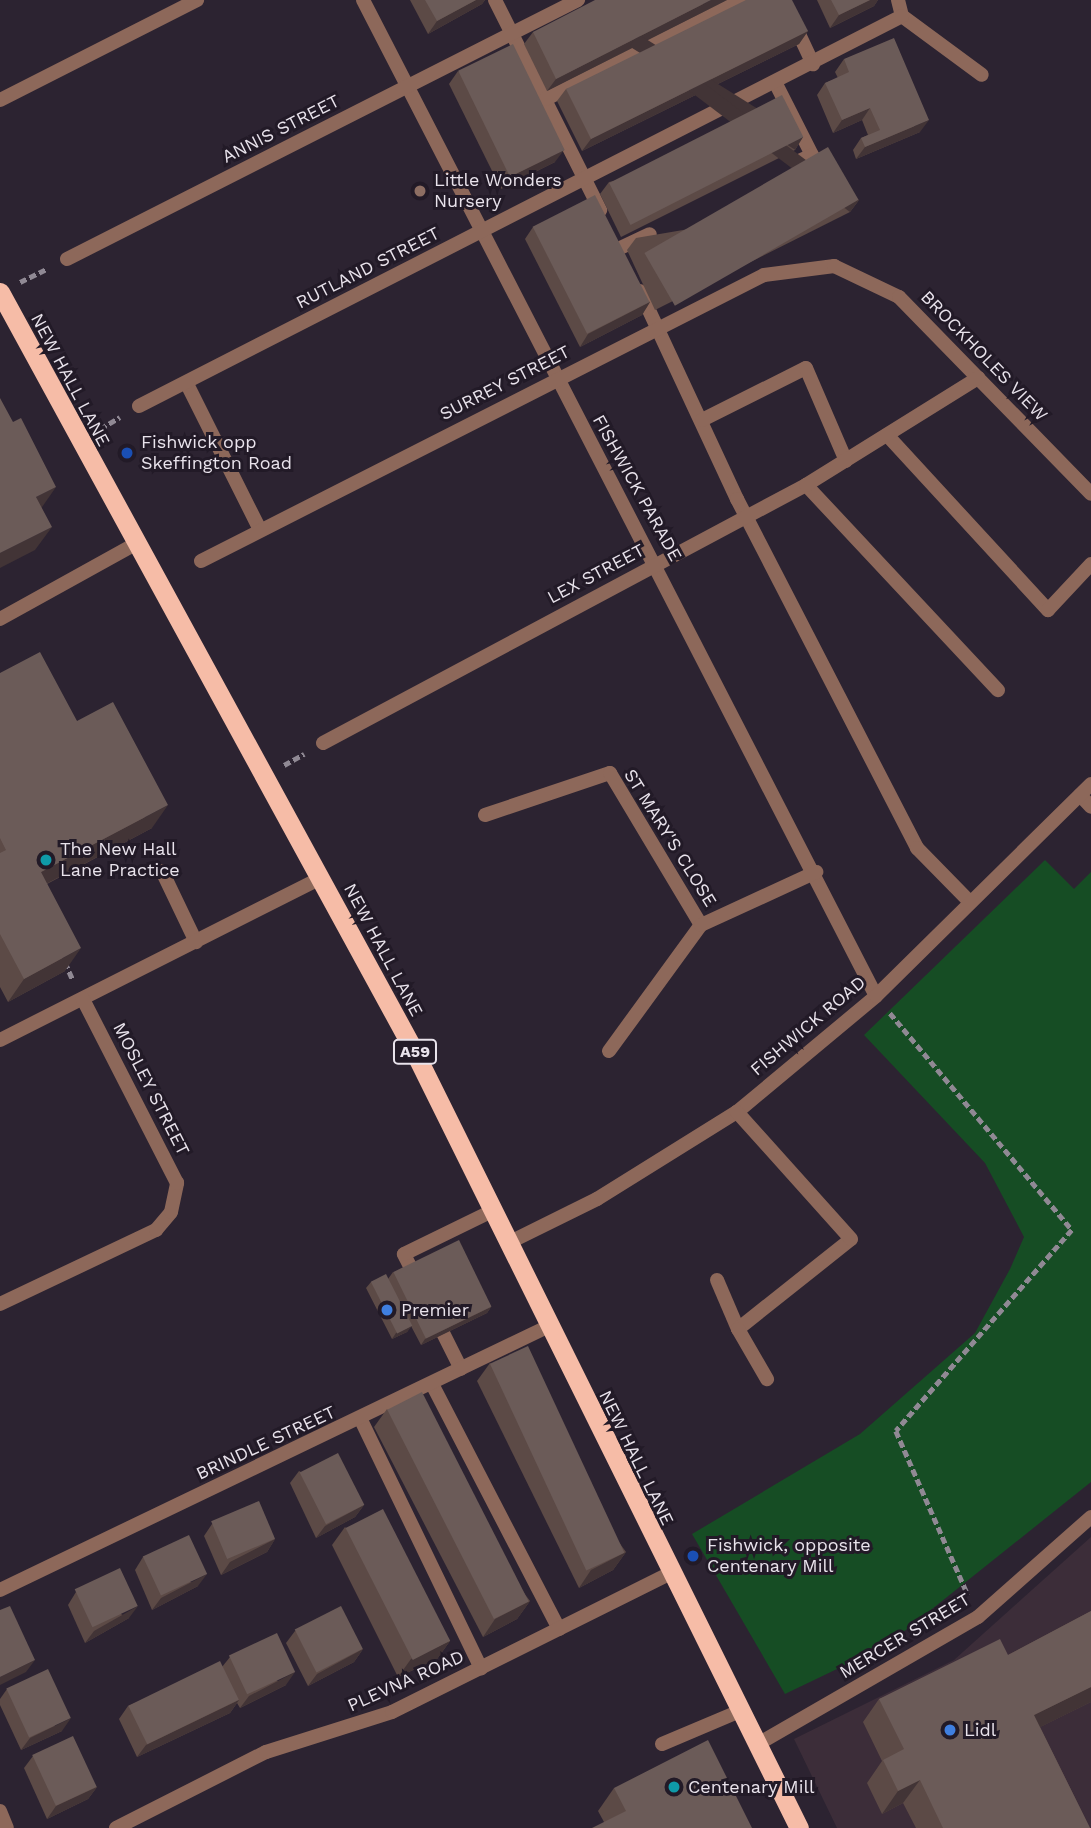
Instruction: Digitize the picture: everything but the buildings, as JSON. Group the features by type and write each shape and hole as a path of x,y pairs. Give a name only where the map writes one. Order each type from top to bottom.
{"highway":[{"name":"NEW HALL LANE","path":"6,289 78,442 137,543 321,878 492,1210 669,1573 799,1828"}],"street":[{"path":"0,100 197,0"},
{"name":"FISHWICK PARADE","path":"363,0 555,378 656,563 816,873 876,996"},
{"path":"495,0 586,179 746,516 917,848 968,900"},
{"name":"ANNIS STREET","path":"67,259 578,0"},
{"path":"546,99 739,0"},
{"path":"783,0 813,64"},
{"path":"898,0 902,16 982,75"},
{"name":"RUTLAND STREET","path":"139,406 776,84 902,16"},
{"path":"776,84 812,155 776,173"},
{"path":"625,261 667,225"},
{"name":"SURREY STREET","path":"201,561 555,378 659,331 764,275 834,267"},
{"name":"BROCKHOLES VIEW","path":"834,267 899,297 1091,494"},
{"path":"702,420 806,368 846,461"},
{"name":"LEX STREET","path":"323,743 806,485 978,379"},
{"path":"187,384 260,530"},
{"path":"887,435 1048,610 1091,564"},
{"path":"806,485 998,690"},
{"path":"0,619 137,543"},
{"name":"ST MARY'S CLOSE","path":"485,815 610,773 701,925"},
{"name":"FISHWICK ROAD","path":"508,1243 597,1199 737,1112 876,996 968,900 1091,784"},
{"path":"1080,795 1091,807"},
{"path":"162,871 196,942"},
{"name":"ST MARY'S CLOSE","path":"609,1051 701,925 816,873"},
{"path":"0,1040 321,878"},
{"name":"MOSLEY STREET","path":"0,1304 156,1230 171,1212 177,1183 83,999"},
{"path":"737,1112 851,1240 738,1329"},
{"path":"461,1369 404,1254 492,1210"},
{"path":"718,1280 738,1329 767,1379"},
{"name":"BRINDLE STREET","path":"0,1590 361,1420 547,1327"},
{"path":"432,1384 559,1629"},
{"path":"361,1420 481,1668"},
{"name":"MERCER STREET","path":"758,1744 978,1617 1091,1517"},
{"name":"PLEVNA ROAD","path":"116,1828 266,1752 392,1712 669,1573"},
{"path":"662,1744 740,1711"},
{"path":"0,1811 7,1828"}],"path":[{"path":"6,289 67,259"},
{"path":"78,442 139,406"},
{"path":"264,776 323,743"},
{"path":"60,952 83,999"},
{"path":"876,996 1072,1230 896,1431 978,1617"}],"shaded area":[{"path":"1091,1537 1091,1828 837,1828 794,1739 954,1660"}],"green space":[{"path":"1045,860 1074,889 1091,872 1091,1482 887,1645 785,1694 692,1534 860,1434 975,1333 1010,1269 1024,1237 985,1163 864,1035"}],"place":[{"name":"Little Wonders Nursery","path":"420,191"},
{"name":"Fishwick opp Skeffington Road","path":"127,453"},
{"name":"The New Hall Lane Practice","path":"46,860"},
{"name":"Premier","path":"387,1310"},
{"name":"Fishwick, opposite Centenary Mill","path":"693,1556"},
{"name":"Lidl","path":"950,1730"},
{"name":"Centenary Mill","path":"674,1787"}]}
